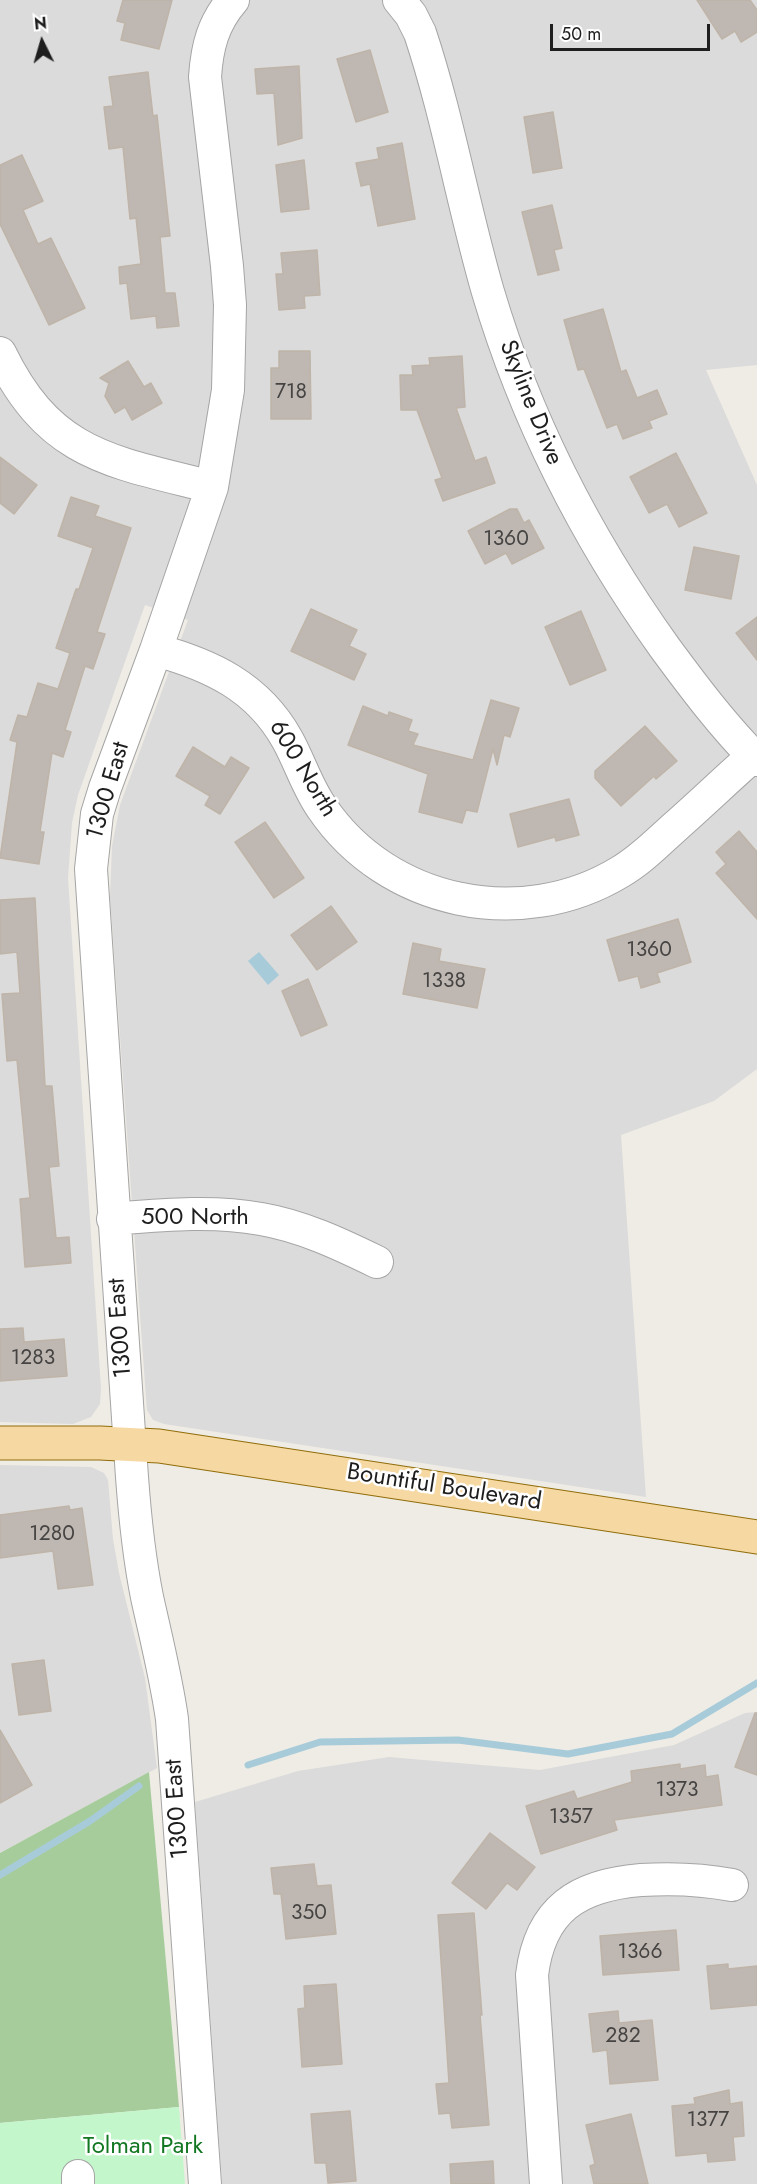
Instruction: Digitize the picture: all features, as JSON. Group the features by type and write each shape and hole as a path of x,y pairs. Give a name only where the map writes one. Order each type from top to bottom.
{"main road":[{"name":"Bountiful Boulevard","path":"0,1443 130,1443 159,1446 303,1466 757,1537"}],"street":[{"path":"0,353 28,402 64,436 92,453 125,465 212,487 228,390 230,305 205,77 206,53 222,13 233,0"},
{"name":"Skyline Drive","path":"399,0 411,15 420,33 489,294 524,398 547,447 593,538 642,615 691,682 755,758"},
{"name":"1300 East","path":"205,2184 172,1719 167,1683 137,1538 113,1219 91,869 97,814 105,788 156,650 212,487"},
{"name":"600 North","path":"156,650 190,659 213,669 234,681 255,698 287,739 322,808 353,845 395,876 451,898 481,903 538,902 596,885 643,856 755,758"},
{"name":"500 North","path":"113,1219 198,1214 262,1219 295,1227 328,1239 377,1262"},
{"path":"546,2184 532,1975 536,1950 548,1926 564,1906 573,1899 584,1892 608,1884 669,1878 732,1885"}],"shaded area":[{"path":"0,0 757,0 757,365 706,370 757,485 757,1069 714,1101 621,1135 646,1497 164,1424 153,1420 147,1410 110,897 112,846 120,805 188,620 145,605 78,795 72,823 68,878 101,1389 100,1404 91,1417 73,1424 0,1422"},
{"path":"0,1465 91,1467 104,1473 108,1480 113,1539 145,1678 157,1768 0,1853"},
{"path":"757,1712 757,2184 222,2184 195,1802 298,1771 389,1757 540,1770 674,1745 745,1713"}],"green space":[{"path":"149,1772 179,2107 0,2123 0,1853"},
{"name":"Tolman Park","path":"179,2107 185,2184 0,2184 0,2123"}],"water":[{"path":"259,952 279,975 268,985 248,961"}],"building":[{"path":"123,0 172,0 159,49 121,40 125,23 117,21"},
{"path":"697,0 750,0 757,10 757,32 741,42 735,31 722,39"},
{"path":"370,50 388,112 356,122 337,59"},
{"path":"299,66 302,138 278,145 274,93 257,94 255,69"},
{"path":"148,72 153,116 157,115 170,236 160,237 165,293 175,293 179,326 157,328 156,316 131,319 127,283 120,284 119,267 141,264 136,218 130,219 123,147 109,149 104,107 113,106 109,77"},
{"path":"553,112 562,168 533,173 524,117"},
{"path":"402,143 415,219 378,226 370,184 361,186 356,163 379,159 377,148"},
{"path":"22,155 43,201 23,210 38,244 51,238 85,308 49,325 0,224 0,165"},
{"path":"304,160 309,209 281,212 276,165"},
{"path":"552,205 562,248 554,250 559,270 538,275 522,212"},
{"path":"317,250 320,295 304,296 305,308 279,310 276,274 283,274 281,253"},
{"path":"603,309 621,372 626,370 637,398 657,390 667,414 649,421 652,428 623,439 617,424 607,428 584,369 578,370 564,320"},
{"path":"279,351 310,351 311,419 271,419 271,368 279,368"},
{"path":"462,356 465,407 456,408 475,461 486,457 495,483 443,501 435,480 442,478 417,410 401,410 400,375 413,375 412,366 430,365 429,358"},
{"path":"128,361 144,387 151,383 162,403 132,420 125,407 115,413 105,396 109,383 100,378"},
{"path":"676,453 707,513 679,527 667,504 649,513 630,477"},
{"path":"0,457 37,485 14,514 0,503"},
{"path":"71,497 99,506 95,516 131,528 97,632 105,634 93,669 85,666 65,730 71,732 63,757 52,753 40,832 44,832 39,864 0,858 17,742 10,740 18,715 27,717 38,683 58,689 70,653 56,648 93,548 58,536"},
{"path":"510,509 517,509 524,523 529,520 544,548 512,564 506,553 485,564 468,531"},
{"path":"694,547 739,556 731,599 685,590"},
{"path":"311,609 357,630 349,646 366,654 354,680 291,651"},
{"path":"581,611 606,670 570,685 545,627"},
{"path":"757,617 757,660 736,633"},
{"path":"491,700 519,708 510,737 504,735 497,765 493,749 477,812 466,810 462,823 419,812 428,774 348,745 363,706 388,716 389,712 412,720 408,731 418,734 413,745 473,760"},
{"path":"645,726 677,761 656,779 654,776 621,806 595,778 595,771"},
{"path":"193,747 225,767 231,757 249,768 220,814 205,805 210,796 176,776"},
{"path":"569,799 579,835 556,841 555,837 518,847 510,814"},
{"path":"265,822 304,878 274,898 235,842"},
{"path":"739,831 757,852 757,919 716,873 726,864 716,852"},
{"path":"35,898 45,1086 52,1086 59,1166 49,1167 56,1238 69,1237 71,1263 25,1267 20,1199 30,1198 17,1060 7,1061 2,994 20,993 17,952 0,954 0,900"},
{"path":"331,906 357,942 317,970 291,935"},
{"path":"678,919 691,962 657,973 660,982 641,988 638,976 619,981 607,940"},
{"path":"413,943 441,949 439,961 485,969 477,1008 403,994"},
{"path":"308,979 327,1025 301,1036 282,991"},
{"path":"23,1328 24,1342 64,1339 67,1376 0,1381 0,1329"},
{"path":"69,1506 70,1510 82,1508 93,1585 58,1589 53,1551 0,1558 0,1515"},
{"path":"44,1660 51,1711 19,1715 12,1664"},
{"path":"755,1713 757,1713 757,1775 735,1767"},
{"path":"0,1730 32,1785 0,1803"},
{"path":"680,1764 680,1769 705,1765 706,1777 718,1775 722,1805 614,1820 617,1830 541,1854 526,1806 574,1791 577,1799 632,1782 631,1771"},
{"path":"490,1833 535,1867 517,1890 507,1883 486,1909 452,1883"},
{"path":"314,1864 317,1886 331,1885 336,1934 286,1939 281,1894 274,1894 271,1868"},
{"path":"474,1913 489,2125 452,2128 450,2113 439,2114 436,2084 449,2083 438,1915"},
{"path":"676,1930 679,1970 603,1975 600,1936"},
{"path":"728,1964 728,1969 757,1966 757,2005 711,2009 707,1966"},
{"path":"336,1984 342,2064 302,2067 298,2009 305,2008 304,1986"},
{"path":"618,2011 619,2023 652,2020 658,2080 610,2084 607,2050 593,2052 589,2014"},
{"path":"729,2090 730,2104 742,2102 744,2136 733,2137 735,2160 708,2162 707,2153 676,2156 672,2106 695,2104 694,2098"},
{"path":"350,2111 356,2181 328,2183 326,2163 315,2163 311,2114"},
{"path":"631,2114 648,2184 594,2184 590,2166 595,2164 586,2125"},
{"path":"493,2161 494,2184 451,2184 450,2164"}],"waterway":[{"path":"248,1765 320,1742 458,1740 568,1754 672,1734 757,1683"},
{"path":"0,1875 90,1821 139,1786"}]}
